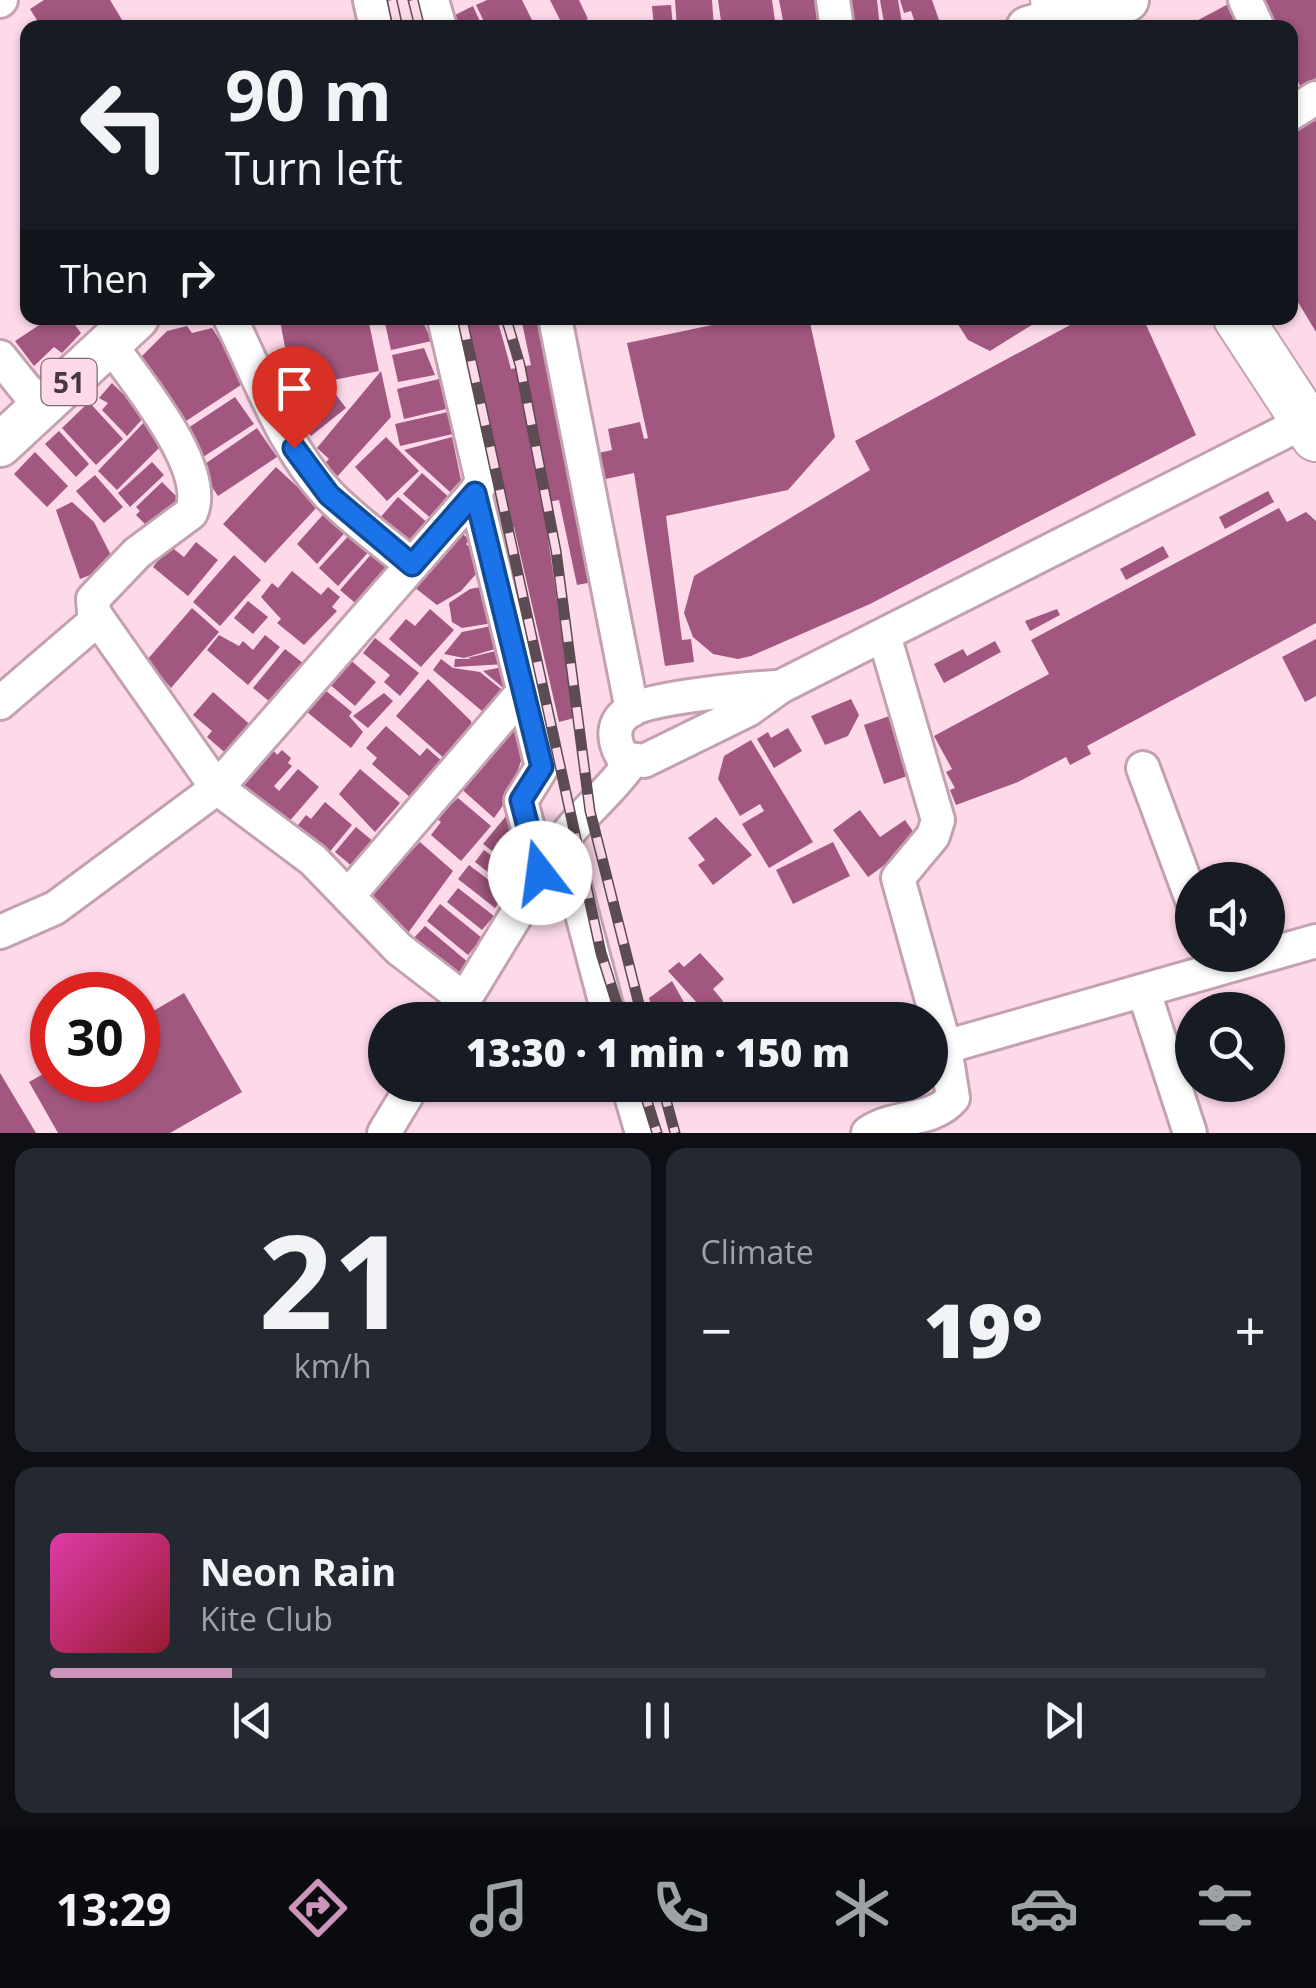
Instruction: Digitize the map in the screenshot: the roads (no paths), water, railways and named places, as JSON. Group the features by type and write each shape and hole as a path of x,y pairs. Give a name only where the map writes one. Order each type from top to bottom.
{"highway":[{"path":"1243,325 1313,425"}],"main road":[{"path":"1053,18 1127,0"},
{"name":"51","path":"0,445 124,331"}],"street":[{"path":"233,325 294,448 316,478 329,495 412,565"},
{"path":"0,932 55,908 217,788 475,493 482,481 446,325"},
{"path":"556,325 632,710"},
{"path":"124,331 186,459 195,503 190,513 137,554 93,599 98,619 217,788 313,860 451,1002"},
{"path":"0,357 41,408"},
{"path":"632,762 644,761 748,710 780,687 1313,425"},
{"path":"475,493 542,767 521,800 540,873"},
{"path":"0,703 98,619"},
{"path":"884,635 938,820 934,836 898,878 932,1002"},
{"path":"632,762 615,744 614,731 632,710 739,688 780,687"},
{"path":"348,896 523,692"},
{"path":"462,1002 574,822 608,796 632,762"},
{"path":"1143,768 1178,862"},
{"path":"559,845 569,866 605,1002"},
{"path":"1285,949 1316,942"},
{"path":"948,1046 1144,992 1195,972"},
{"path":"1144,992 1190,1133"},
{"path":"881,1129 943,1111 953,1098 948,1066"},
{"path":"384,1133 403,1102"},
{"path":"633,1102 642,1133"}],"railway":[{"path":"392,0 396,20"},
{"path":"413,0 418,20"},
{"path":"464,325 601,953 616,1002"},
{"path":"508,325 520,365 556,551 590,811 638,1002"},
{"path":"647,1102 657,1133"},
{"path":"667,1102 675,1133"}]}
